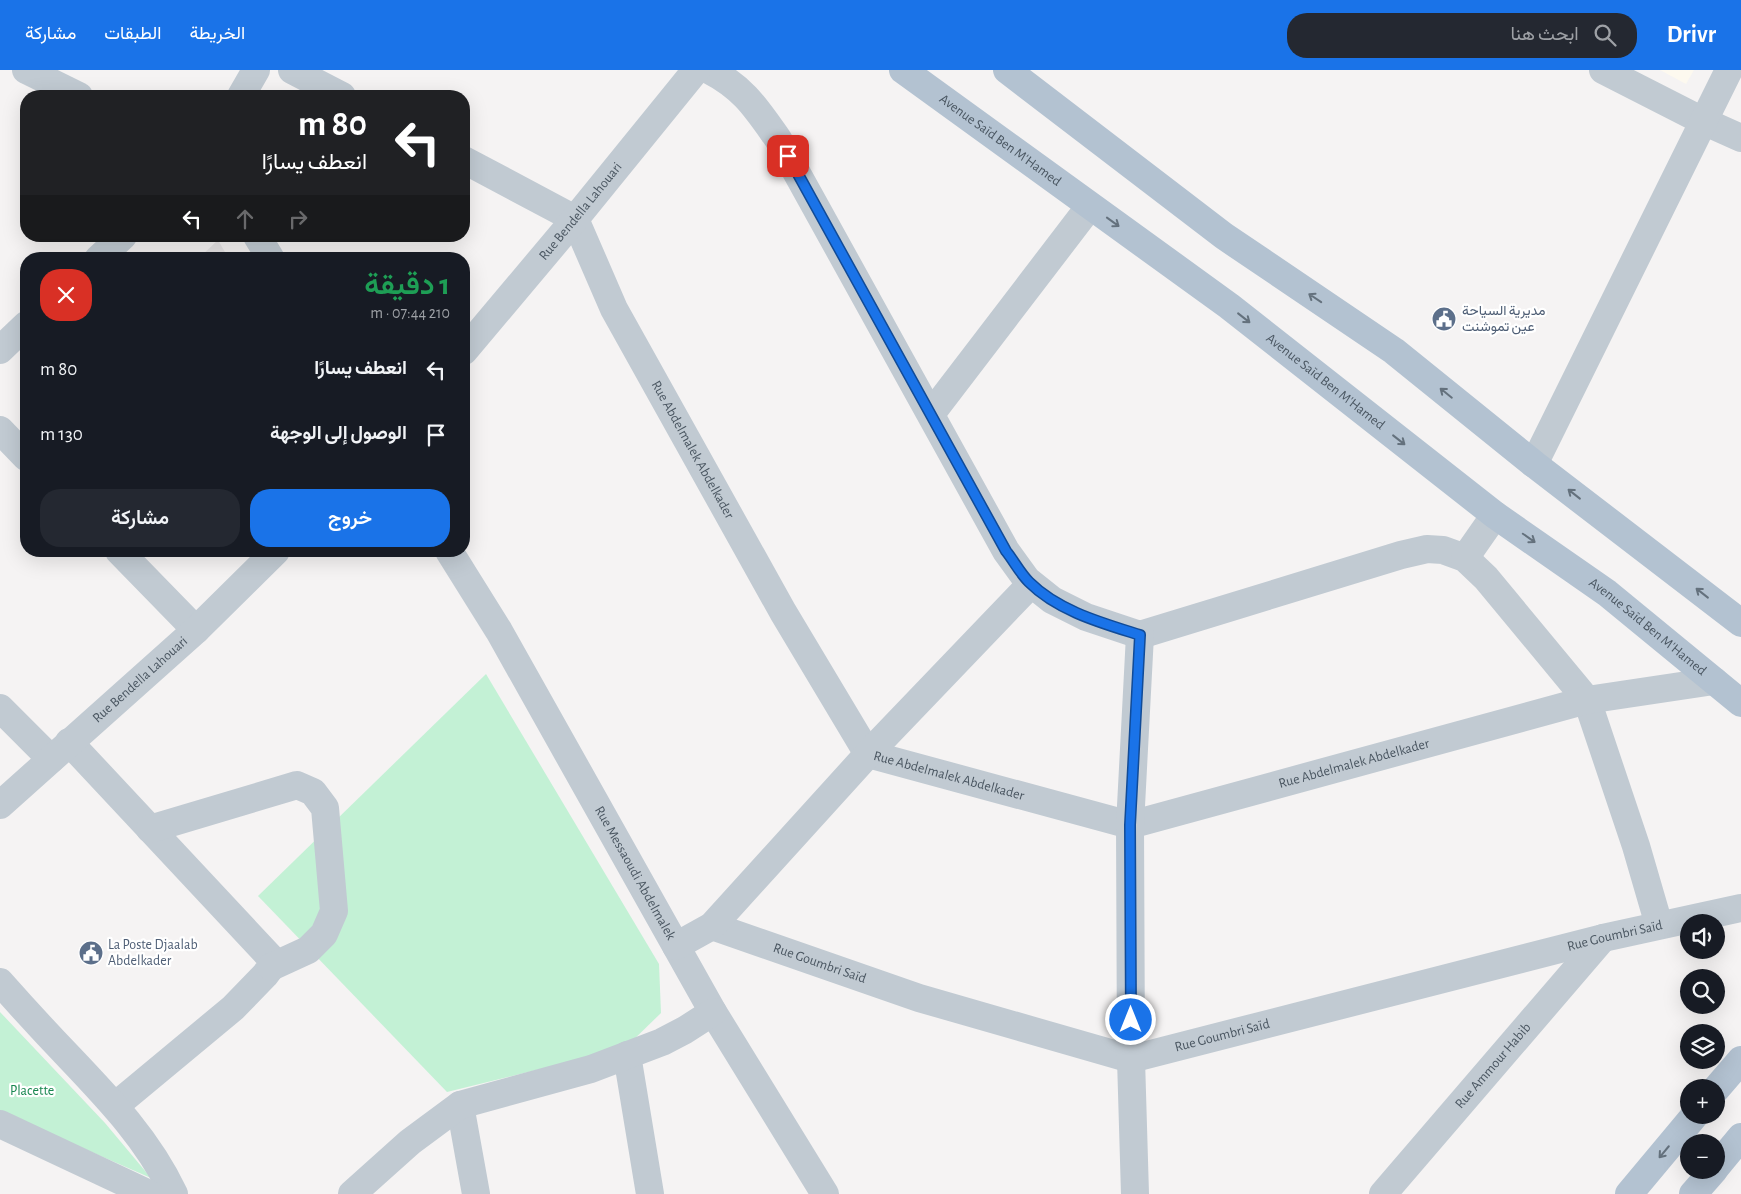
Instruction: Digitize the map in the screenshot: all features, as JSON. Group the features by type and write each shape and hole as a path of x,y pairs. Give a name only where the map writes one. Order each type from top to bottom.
{"main road":[{"name":"Avenue Saïd Ben M'Hamed","path":"903,70 1229,306 1495,515 1607,593 1741,702"},
{"path":"1006,70 1224,236 1394,351 1534,464 1741,623"},
{"path":"1725,1079 1741,1060"},
{"path":"1629,1194 1687,1124"},
{"path":"1725,1156 1741,1137"},
{"path":"1694,1194 1706,1179"}],"street":[{"path":"26,70 67,90"},
{"path":"244,90 256,70"},
{"path":"292,70 330,90"},
{"name":"Rue Bendella Lahouari","path":"470,344 575,219 696,70"},
{"path":"708,70 726,79 750,99 778,139 1006,551 1031,584 1052,600 1086,617 1140,635 1401,555 1427,549 1444,550 1465,558 1486,578 1587,700 1636,846 1659,925"},
{"path":"1603,70 1703,121 1741,138"},
{"path":"1534,464 1729,70"},
{"path":"470,163 575,219"},
{"path":"931,414 1090,206"},
{"name":"Rue Abdelmalek Abdelkader","path":"575,219 614,309 783,612 868,754 1130,825 1587,700 1714,681"},
{"path":"106,252 116,242"},
{"path":"0,350 20,331"},
{"path":"0,430 20,451"},
{"path":"1465,558 1495,515"},
{"path":"125,557 196,630"},
{"name":"Rue Bendella Lahouari","path":"0,805 196,630 270,557"},
{"name":"Rue Messaoudi Abdelmalek","path":"454,557 499,631 713,1012 825,1194"},
{"path":"676,946 712,926 868,754 1031,584"},
{"path":"1134,1194 1131,1059 1130,825 1140,635"},
{"path":"0,708 60,750 150,829 270,957 271,966"},
{"path":"115,1106 233,1008 265,975 271,966 308,950 324,934 334,911 325,808 313,792 297,785 150,829"},
{"name":"Rue Goumbri Saïd","path":"712,926 919,998 1131,1059 1603,938 1741,908"},
{"name":"Rue Ammour Habib","path":"1383,1194 1603,938"},
{"path":"0,982 136,1130 174,1194"},
{"path":"352,1194 410,1142 460,1105 592,1069 662,1042 713,1012"},
{"path":"627,1055 650,1194"},
{"path":"460,1105 476,1194"},
{"path":"0,1124 149,1194"}],"shaded area":[{"path":"1660,70 1694,70 1686,84"},
{"path":"216,242 219,242 225,252 205,252"}],"green space":[{"path":"486,674 659,964 661,1013 625,1048 447,1092 258,896"},
{"name":"Placette","path":"0,1012 105,1123 151,1178 0,1112"}],"place":[{"name":"مديرية السياحة عين تموشنت","path":"1444,319"},
{"name":"La Poste Djaalab Abdelkader","path":"91,953"}],"route":[{"path":"788,156 1006,551 1027,580 1052,600 1086,617 1140,635 1130,825 1131,1020"}]}
